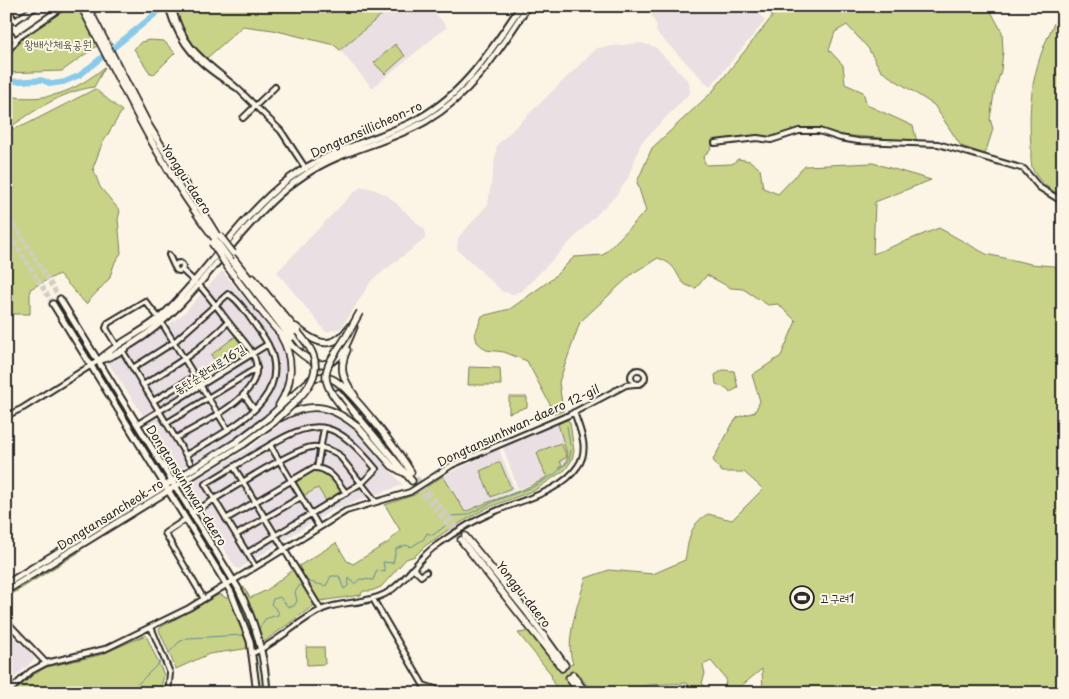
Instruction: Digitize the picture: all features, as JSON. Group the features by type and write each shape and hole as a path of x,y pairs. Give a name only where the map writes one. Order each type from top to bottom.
{"highway":[{"name":"Yonggu-daero","path":"81,6 207,224"},
{"name":"Yonggu-daero","path":"86,6 126,86"},
{"path":"207,224 262,304 301,347"},
{"path":"207,224 278,331 288,353 290,373 284,396 271,420"},
{"path":"232,260 285,316 310,339 327,343 341,336 360,312"},
{"path":"278,331 305,359 315,363 328,363 344,349 360,312"},
{"path":"360,312 330,360 325,373 329,390 392,466 409,474"},
{"path":"360,312 341,368 348,387 404,460 409,474"},
{"path":"271,420 307,387 315,372 312,352 285,316"},
{"path":"271,420 306,382 315,378 326,377 342,386 380,430"},
{"path":"339,392 414,480"},
{"path":"271,420 299,409 322,407 339,413 360,429"},
{"name":"Yonggu-daero","path":"463,538 563,666"},
{"path":"580,693 571,676 586,693"}],"main road":[{"name":"Dongtansillicheon-ro","path":"98,361 117,346 161,320 264,209 307,170 344,148 412,122 435,108 459,89 477,71 521,6"},
{"name":"Dongtansillicheon-ro","path":"307,170 412,129 445,108 465,91 485,69 528,6"},
{"name":"Dongtansunhwan-daero","path":"60,299 238,588 261,649 266,693"},
{"name":"Dongtansunhwan-daero","path":"53,304 231,592 250,641 258,693"},
{"path":"98,361 109,359 161,320"},
{"name":"Dongtansancheok-ro","path":"6,590 174,483 244,444 271,420"},
{"name":"Dongtansancheok-ro","path":"6,584 167,488"},
{"path":"177,504 181,501 186,502"},
{"path":"217,571 220,572 226,567"}],"street":[{"path":"7,38 16,39 64,6"},
{"path":"170,6 180,32 191,49 257,106 281,131 307,170"},
{"path":"6,7 15,21 35,7"},
{"path":"7,38 11,46"},
{"path":"6,56 11,46 16,44 16,39"},
{"path":"243,118 275,87"},
{"path":"715,143 757,138 771,140 798,131 819,131 840,138 858,141 938,144 1024,169 1039,187 1063,202"},
{"path":"169,255 176,265 177,271 182,270 197,283 253,354 257,368 252,384 244,394 218,414 176,438"},
{"path":"133,368 174,342 214,304 228,294 231,295 268,344 275,362 274,382 265,399 228,430 186,454"},
{"path":"117,346 106,328 108,323 145,300 161,320 228,430"},
{"name":"동탄순환대로16길","path":"144,385 185,360 214,338 228,322"},
{"name":"동탄순환대로16길","path":"138,424 268,344"},
{"path":"122,350 190,462"},
{"path":"6,416 23,408 98,361"},
{"path":"167,423 257,368"},
{"path":"626,385 632,374 637,370 645,374 644,381 635,384 632,380 632,374"},
{"path":"153,401 195,376"},
{"name":"Dongtansunhwan-daero 12-gil","path":"6,693 31,670 46,663 105,649 204,599 346,511 410,492 452,465 574,412 626,385 635,384"},
{"path":"244,394 254,410"},
{"path":"252,653 321,610 346,602 373,599 395,587 438,544 491,513 542,493 575,470 583,456 584,447 583,437 574,412"},
{"path":"316,468 324,428"},
{"path":"247,553 363,482 376,469 350,440 324,428 299,429 205,484 214,500 255,566"},
{"path":"270,445 319,527"},
{"path":"192,513 304,448 320,447 338,454 363,482 376,502"},
{"path":"234,467 321,610"},
{"path":"226,518 291,480 316,468 328,471 346,493"},
{"path":"236,535 301,496"},
{"path":"186,519 165,533 204,599"},
{"path":"413,568 421,576 426,572"},
{"path":"373,599 428,693"},
{"path":"6,621 46,663"},
{"path":"151,627 168,664 171,678 168,693"},
{"path":"423,686 435,689 438,693"}],"shaded area":[{"path":"392,6 429,6 447,27 372,88 340,50"},
{"path":"646,6 753,6 765,21 710,87 656,32 657,26"},
{"path":"640,43 655,47 689,82 690,93 641,143 628,178 617,194 522,291 513,294 503,292 457,249 458,238 488,204 497,145 597,48"},
{"path":"361,187 370,188 387,195 425,230 425,239 372,280 341,328 326,332 277,272"},
{"path":"222,271 281,343 290,369 283,398 269,412 240,435 179,470 107,361 170,324 184,313"},
{"path":"320,409 336,414 345,420 403,485 334,509 239,569 235,567 187,489 188,484 251,447 294,414"},
{"path":"558,424 568,458 567,462 540,481 518,489 503,447"},
{"path":"499,449 515,490 465,512 443,476"},
{"path":"6,628 35,659 6,685"}],"green space":[{"name":"왕배산체육공원","path":"69,6 80,6 101,43 62,71 6,73 12,51 20,41 28,33"},
{"path":"174,6 392,6 340,50 334,45 273,30 243,26 207,58 186,35"},
{"path":"766,6 988,6 1002,32 1001,70 994,94 990,119 993,129 985,154 961,146 934,105 881,71 868,48 847,25 835,32 829,50 843,65 845,84 863,92 867,105 913,126 917,142 839,135 818,128 802,129 773,138 757,137 716,142 703,158 706,165 732,164 738,159 750,161 760,169 763,188 778,194 805,166 873,163 931,180 875,202 873,254 939,228 986,254 1031,264 1063,267 1063,336 1060,342 1063,349 1063,693 763,693 762,669 735,691 724,693 726,679 711,661 703,665 705,674 702,683 708,693 692,693 687,683 648,685 625,693 594,693 577,673 567,680 576,693 561,693 553,683 551,674 518,633 531,631 561,673 573,663 570,644 571,633 586,578 609,570 653,574 685,560 693,528 702,518 708,514 732,520 763,489 744,472 722,472 713,460 738,417 755,412 760,401 752,375 781,356 796,321 778,304 768,305 743,289 731,288 707,275 696,288 689,286 681,280 672,266 658,258 633,273 580,322 559,382 563,411 555,414 527,361 504,352 486,350 477,342 475,334 482,316 510,309 552,279 574,257 603,255 646,211 637,182 652,148 712,92 772,17"},
{"path":"1063,6 1063,197 1043,183 1033,169 1030,126 1035,74 1046,41"},
{"path":"149,40 164,41 175,53 154,74 150,73 134,49 141,42"},
{"path":"395,44 405,56 385,74 374,63"},
{"path":"105,67 94,87 59,98 37,109 6,130 6,96 35,98 59,94 82,83"},
{"path":"95,89 122,111 102,144 93,168 100,187 120,211 118,219 121,253 115,262 109,279 86,304 59,274 30,289 30,314 6,314 6,131 25,125"},
{"path":"237,335 245,346 238,351 243,358 223,371 211,355"},
{"path":"469,367 500,368 501,385 468,385"},
{"path":"723,370 734,371 738,388 730,392 728,389 716,384 715,375"},
{"path":"509,397 527,397 527,407 509,413"},
{"path":"566,420 570,422 574,451 572,460 565,470 535,490 487,508 451,528 425,546 415,556 406,559 381,587 371,591 363,591 361,595 320,601 265,641 244,649 209,654 176,669 159,630 161,627 220,594 226,598 244,587 250,598 267,590 291,571 336,543 347,561 353,564 389,542 400,530 385,505 414,495 443,476 465,512 529,487 548,476 545,474 537,453 539,451 561,443 567,457 560,461 562,466 568,457 558,424"},
{"path":"500,462 511,488 491,497 480,471"},
{"path":"311,469 323,469 346,493 328,504 318,488 301,497 291,480"},
{"path":"81,551 6,598 6,596"},
{"path":"146,635 164,675 160,693 13,693 34,674 47,667 100,655"},
{"path":"306,647 324,647 325,664 307,665"}],"waterway":[{"path":"6,82 42,80 51,84 64,82 80,75 165,6"},
{"path":"306,581 326,586 331,576 339,576 344,589 348,586 349,578 354,584 360,579 373,580 377,570 385,572 383,562 393,563 396,549 406,545 411,547 424,539 427,533 433,535 445,526 451,516 467,515 495,501 533,487 555,474 569,461 571,450 567,426"},
{"path":"258,631 265,619 278,615 278,611 271,604 273,599 280,597 288,607 294,606 297,601 295,592 302,582"},
{"path":"166,656 179,642 188,638 244,635"},
{"path":"100,693 137,685 163,659"}],"tunnel":[{"path":"6,212 60,299"},
{"path":"6,229 53,304"},
{"path":"302,345 341,391"},
{"path":"416,478 465,536"},
{"path":"412,481 461,540"},
{"path":"565,665 573,675"}],"place":[{"name":"고구려1","path":"802,598"}]}
